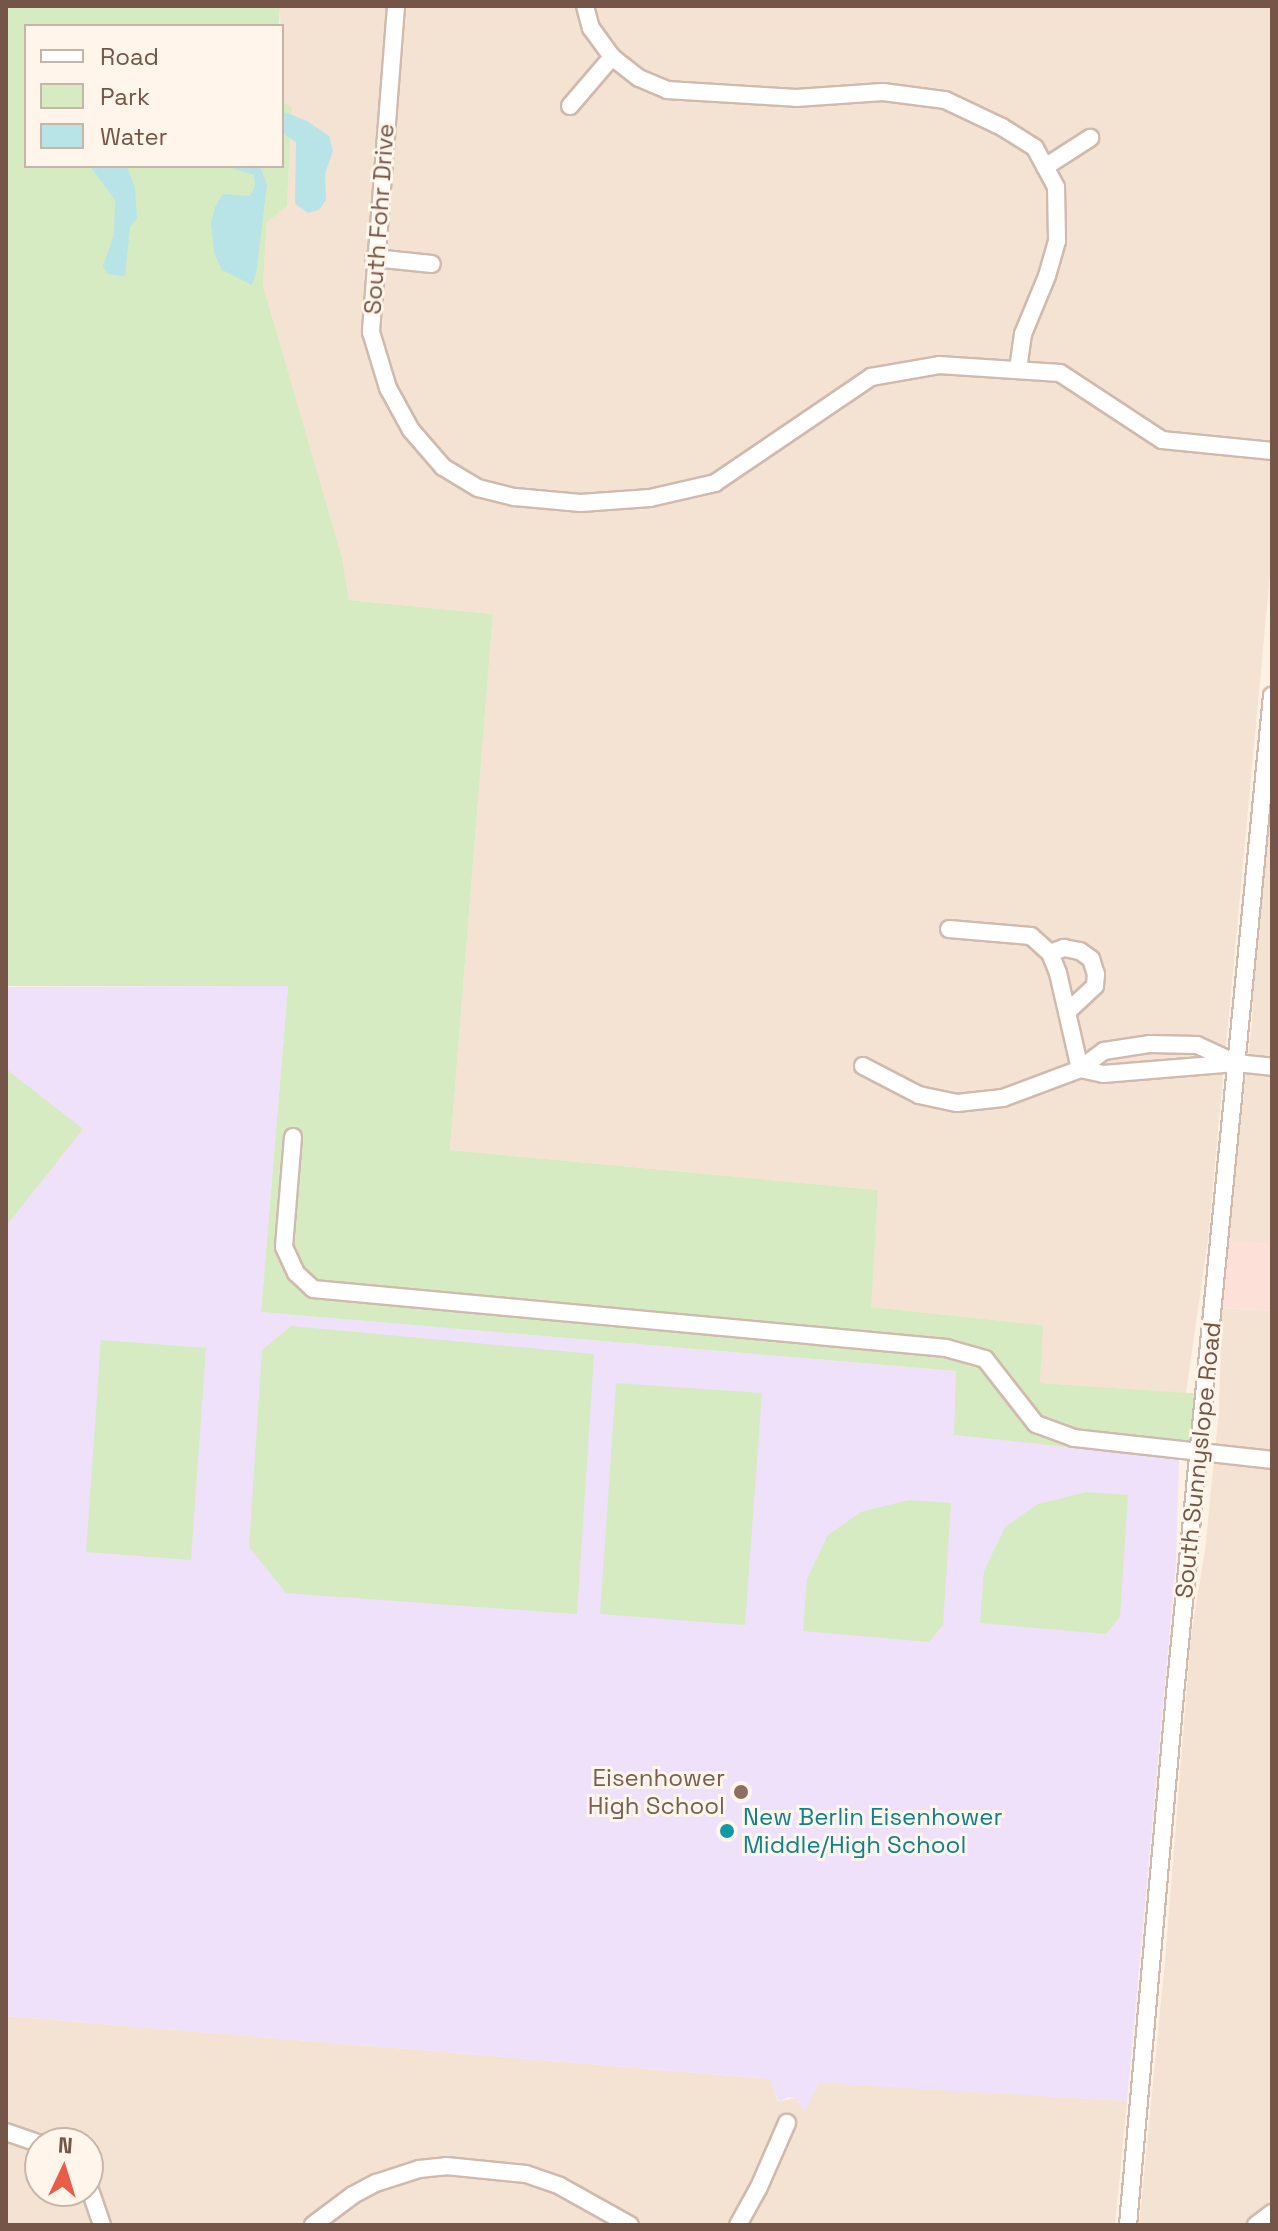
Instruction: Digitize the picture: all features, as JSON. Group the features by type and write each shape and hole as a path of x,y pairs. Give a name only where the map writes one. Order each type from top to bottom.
{"street":[{"name":"South Fohr Drive","path":"396,6 374,258 371,332 388,388 411,430 443,467 478,488 515,497 581,503 650,498 715,483 871,377 939,365 1060,373 1162,440 1272,451"},
{"path":"585,6 591,28 612,57 639,78 667,90 796,98 883,92 945,100 1002,127 1035,148 1056,187 1057,241 1047,276 1023,334 1018,370"},
{"path":"570,106 612,57"},
{"path":"1045,167 1090,138"},
{"path":"374,258 432,264"},
{"name":"South Sunnyslope Road","path":"1128,2225 1272,696"},
{"path":"949,929 1031,936 1050,953 1080,1069"},
{"path":"1050,953 1064,948 1080,951 1091,959 1096,974 1095,986 1067,1012"},
{"path":"863,1066 919,1095 957,1103 1003,1098 1080,1069 1104,1051 1150,1044 1197,1045 1236,1063"},
{"path":"1080,1069 1103,1074 1236,1063 1272,1067"},
{"path":"293,1137 284,1247 296,1273 313,1289 946,1348 985,1359 1036,1424 1074,1438 1200,1450 1226,1458 1272,1460"},
{"path":"738,2225 759,2187 787,2123"},
{"path":"313,2225 353,2195 376,2183 419,2169 446,2166 526,2174 560,2186 630,2225"},
{"path":"1256,2225 1272,2213"}],"shaded area":[{"path":"280,6 1272,6 1272,552 1208,1239 1186,1393 1040,1383 1042,1325 870,1307 878,1190 450,1150 493,614 349,600 342,557 263,285 267,222 287,205 292,109 284,103 284,24 280,24"},
{"path":"1272,774 1272,1244 1227,1242 1252,1021 1257,920"},
{"path":"288,986 261,1312 957,1371 955,1435 1179,1458 1176,1562 1127,2101 819,2083 805,2112 795,2098 789,2097 779,2102 769,2079 6,2016 6,987"},
{"path":"1220,1241 1272,1244 1272,1311 1213,1307"},
{"path":"1222,1308 1272,1311 1272,2225 1139,2225 1165,1961 1191,1636 1205,1550 1219,1410"},
{"path":"6,2016 770,2079 778,2102 795,2098 805,2111 819,2082 1127,2101 1115,2225 6,2225"}],"green space":[{"path":"6,6 280,6 279,24 24,24 24,168 284,168 284,102 292,108 287,206 267,222 263,285 342,557 349,600 493,614 450,1150 878,1190 871,1307 1043,1325 1040,1383 1205,1394 1199,1461 954,1435 956,1371 261,1312 288,986 6,986"},
{"path":"6,1069 83,1129 6,1226"},
{"path":"291,1326 594,1354 577,1614 286,1593 249,1547 262,1350"},
{"path":"101,1340 206,1348 191,1560 86,1552"},
{"path":"616,1383 762,1393 745,1625 600,1614"},
{"path":"1086,1492 1128,1495 1120,1617 1106,1634 980,1623 984,1571 1005,1527 1038,1504"},
{"path":"909,1500 951,1503 943,1625 929,1642 803,1631 807,1579 828,1535 861,1512"}],"water":[{"path":"284,112 307,121 329,136 333,151 325,174 326,200 319,210 308,213 295,204 296,142 284,134"},
{"path":"91,168 128,168 135,188 137,218 130,227 125,276 108,274 103,266 114,235 115,200"},
{"path":"232,168 261,168 267,184 252,285 222,270 214,252 211,223 215,207 223,194 250,196 255,186 254,175"}],"place":[{"name":"Eisenhower High School","path":"741,1792"},
{"name":"New Berlin Eisenhower Middle/High School","path":"727,1831"}]}
